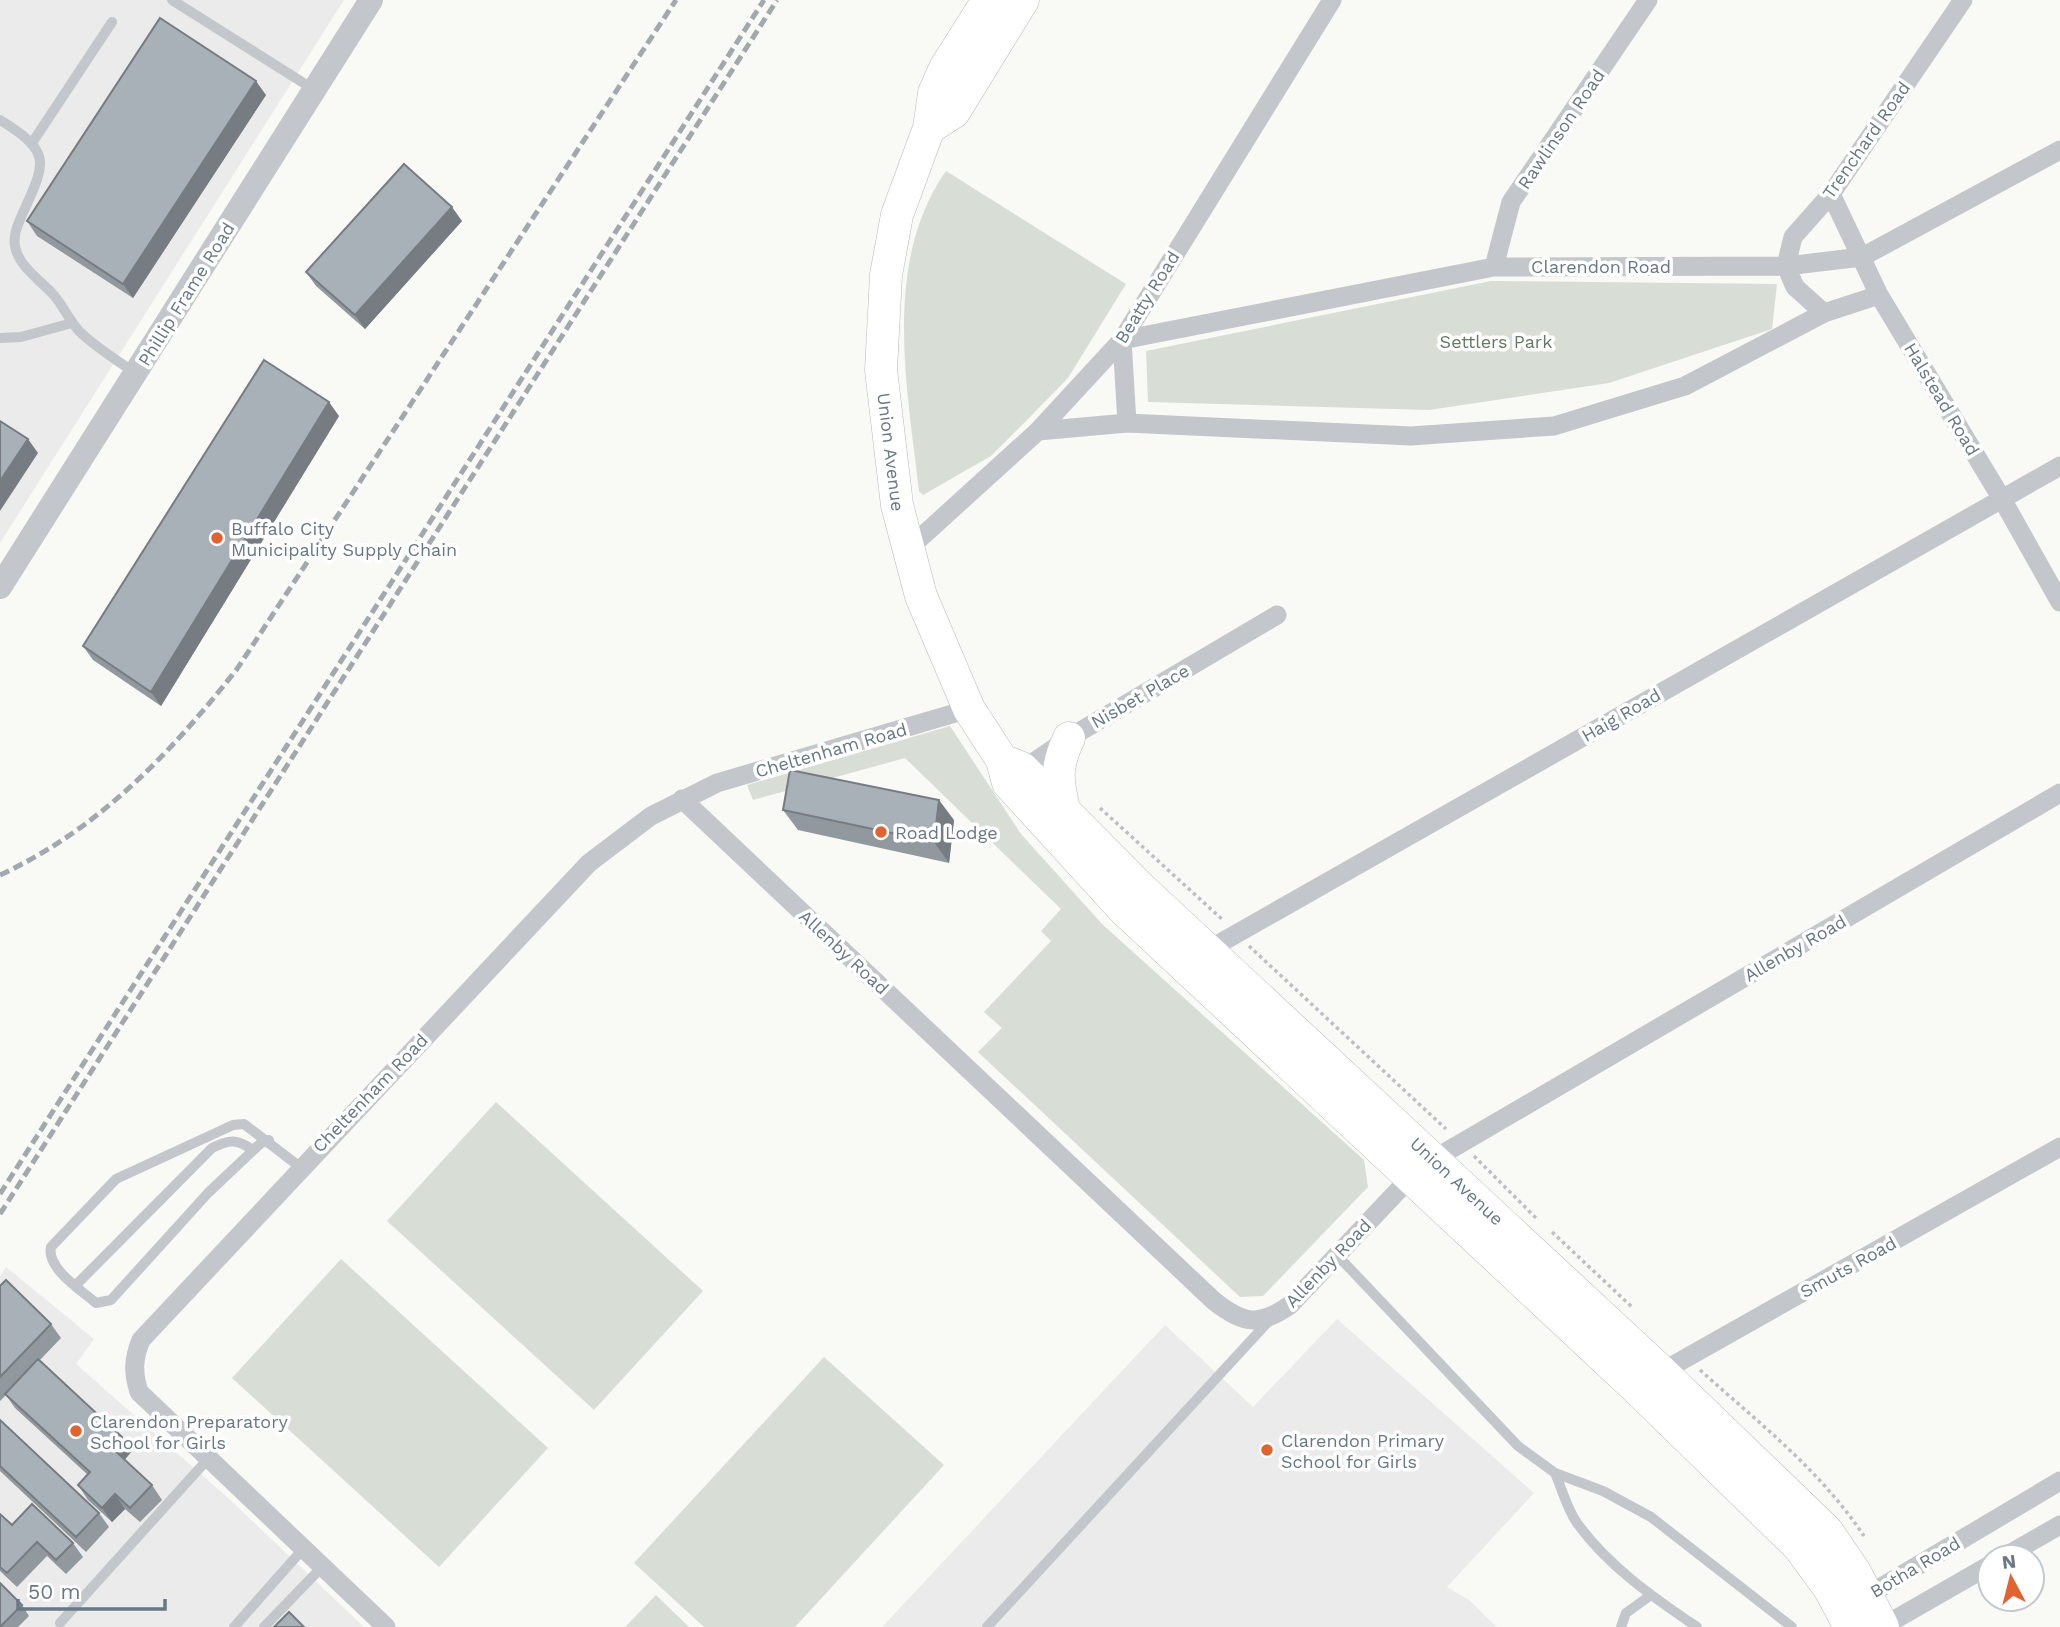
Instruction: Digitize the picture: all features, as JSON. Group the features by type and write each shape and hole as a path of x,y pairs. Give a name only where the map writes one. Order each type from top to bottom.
{"main road":[{"name":"Union Avenue","path":"988,0 945,68 934,93 929,128 897,215 886,275 882,334 888,445 906,550 920,596 969,709 1011,770 1123,909 1195,958 1434,1159 1661,1372 1853,1611 1883,1627"},
{"path":"929,128 954,111 1023,0"},
{"path":"1069,737 1058,761 1058,774 1079,807"},
{"name":"Union Avenue","path":"1011,770 1079,807 1195,958 1409,1178 1661,1372"}],"street":[{"name":"Phillip Frame Road","path":"0,587 371,0"},
{"name":"Beatty Road","path":"906,550 1038,431 1122,340 1332,0"},
{"name":"Rawlinson Road","path":"1494,267 1511,202 1648,0"},
{"name":"Trenchard Road","path":"1786,266 1793,237 1831,194 1963,0"},
{"name":"Clarendon Road","path":"1122,340 1494,267 1786,266 1862,257 2060,150"},
{"name":"Halstead Road","path":"1831,194 1879,295 2002,499 2060,602"},
{"path":"1786,266 1795,287 1824,313"},
{"path":"1038,431 1127,422 1411,436 1554,426 1685,386 1824,313 1879,295"},
{"path":"1122,340 1127,422"},
{"name":"Haig Road","path":"1195,958 2060,466"},
{"name":"Nisbet Place","path":"1011,770 1277,615"},
{"name":"Cheltenham Road","path":"386,1627 207,1460 139,1392 134,1376 134,1356 141,1340 300,1167 589,863 623,835 682,799 717,783 969,709"},
{"name":"Allenby Road","path":"682,799 1213,1301 1236,1318 1272,1318 1290,1305 1409,1178 1434,1159 2060,793"},
{"name":"Smuts Road","path":"1661,1372 2060,1147"},
{"name":"Botha Road","path":"1853,1611 2060,1481"},
{"path":"2028,1543 2060,1525"},
{"name":"Botha Road","path":"1883,1627 1976,1573"}],"lane":[{"path":"172,0 314,90"},
{"path":"32,143 112,22"},
{"path":"0,120 32,143 40,153 38,181 16,229 15,245 23,263 54,295 72,323 135,373"},
{"path":"0,338 21,337 72,323"},
{"path":"269,1140 253,1150 208,1192 111,1300 96,1303 54,1265 50,1255 51,1247 116,1179 233,1125 244,1124 269,1140 300,1167"},
{"path":"75,1284 212,1148 239,1140 253,1150"},
{"path":"1337,1255 1518,1446 1555,1473 1603,1491 1651,1517 1793,1627"},
{"path":"987,1627 1272,1318"},
{"path":"60,1623 207,1460"},
{"path":"1555,1473 1576,1521 1598,1548 1651,1595 1697,1627"},
{"path":"234,1627 303,1549"},
{"path":"264,1627 322,1567"},
{"path":"1621,1627 1626,1613 1651,1595"}],"path":[{"path":"1079,807 1208,904 1236,934 1462,1142 1483,1168 1638,1312"},
{"path":"1661,1372 1809,1466 1841,1501 1868,1543"}],"shaded area":[{"path":"0,0 344,0 0,543"},
{"name":"Clarendon Preparatory School for Girls","path":"6,1267 94,1339 76,1364 228,1498 364,1627 0,1627 0,1276"},
{"name":"Clarendon Primary School for Girls","path":"1337,1319 1534,1493 1447,1587 1469,1600 1497,1627 882,1627 1165,1325 1253,1407"}],"green space":[{"path":"946,171 1126,284 1068,378 991,456 923,495 919,491 905,368 906,285 913,245 926,207"},
{"name":"Settlers Park","path":"1491,281 1777,284 1772,329 1609,383 1429,410 1148,402 1146,351"},
{"path":"950,726 1021,834 1102,924 1364,1160 1368,1187 1263,1296 1240,1297 978,1052 1002,1028 984,1012 1051,941 1041,931 1061,909 905,758 753,800 747,785"},
{"path":"496,1102 703,1291 594,1410 387,1221"},
{"path":"341,1259 548,1448 439,1567 232,1378"},
{"path":"824,1357 944,1465 795,1627 704,1627 634,1563"},
{"path":"656,1595 689,1627 625,1627"}],"building":[{"path":"160,18 256,81 123,284 27,221"},
{"path":"404,164 452,207 355,315 306,272"},
{"name":"Buffalo City Municipality Supply Chain","path":"264,360 329,402 151,692 83,646"},
{"path":"0,421 28,439 0,481"},
{"path":"790,770 939,800 934,842 783,810"},
{"path":"6,1280 51,1324 0,1377 0,1286"},
{"path":"38,1359 122,1437 112,1448 152,1485 130,1508 115,1494 102,1508 78,1485 90,1472 5,1394"},
{"path":"0,1420 99,1513 76,1537 0,1466"},
{"path":"32,1504 73,1543 56,1560 37,1542 7,1573 0,1567 0,1514 12,1525"},
{"path":"0,1583 22,1605 0,1627"},
{"path":"289,1612 304,1627 274,1627"}],"railway":[{"path":"0,875 69,835 130,787 186,731 237,669 676,0"},
{"path":"0,1194 764,0"},
{"path":"0,1214 777,0"}],"place":[{"name":"Buffalo City Municipality Supply Chain","path":"217,538"},
{"name":"Road Lodge","path":"881,832"},
{"name":"Clarendon Preparatory School for Girls","path":"76,1431"},
{"name":"Clarendon Primary School for Girls","path":"1267,1450"}]}
